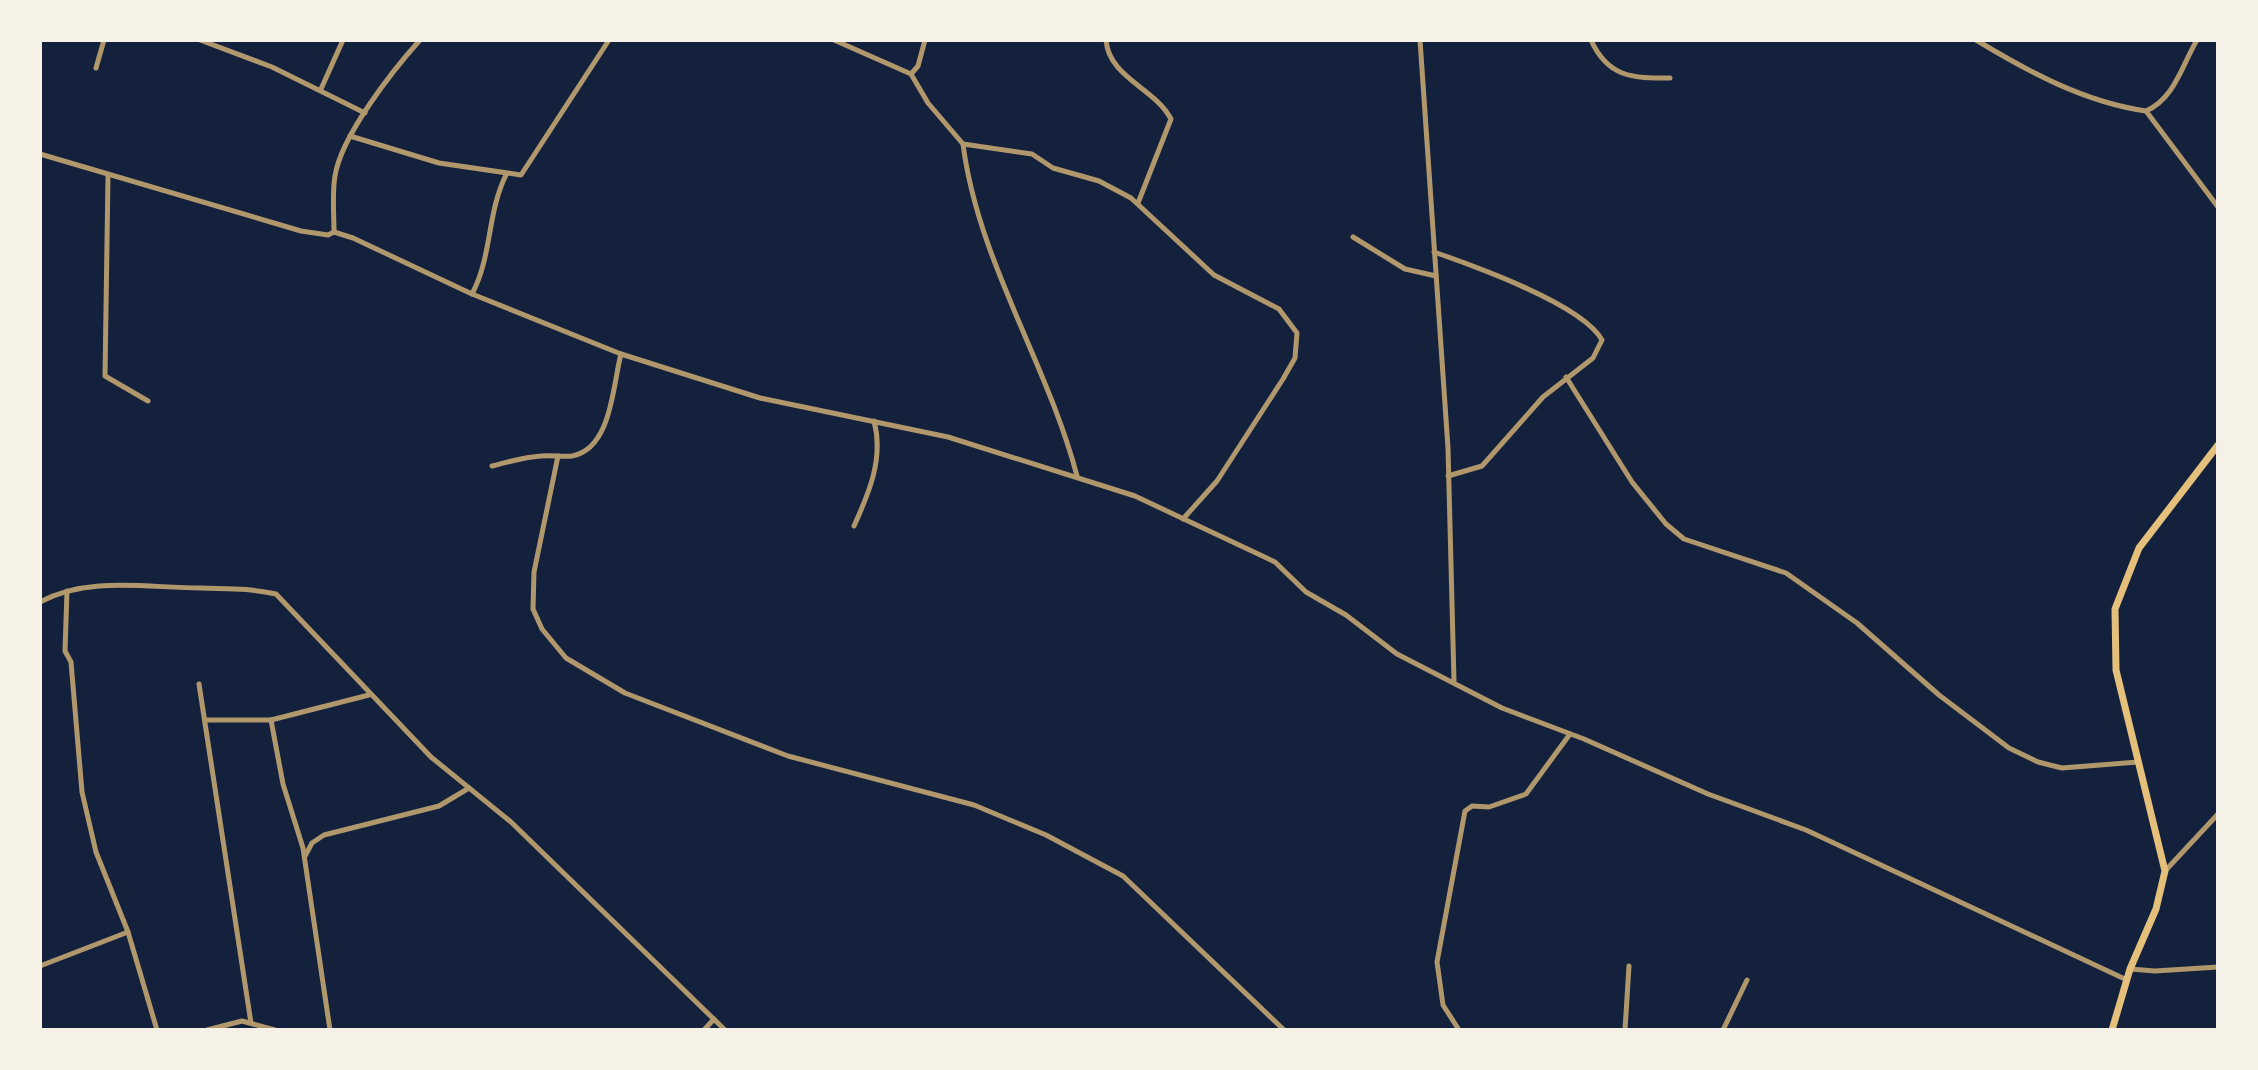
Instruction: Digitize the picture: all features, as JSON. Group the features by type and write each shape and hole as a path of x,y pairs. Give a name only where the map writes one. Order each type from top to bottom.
{"main road":[{"path":"2112,1030 2130,969 2156,909 2165,871 2116,670 2115,609 2139,548 2218,445"}],"street":[{"path":"96,68 104,40"},
{"path":"200,40 321,89 365,113"},
{"path":"321,89 343,40"},
{"path":"334,232 334,177 350,136 420,40"},
{"path":"350,136 439,163 521,175 609,40"},
{"path":"834,40 911,74 934,111 963,144 993,262 1044,374 1077,477"},
{"path":"911,74 918,66 925,40"},
{"path":"1106,40 1109,57 1118,69 1161,104 1171,119 1138,203"},
{"path":"1420,40 1448,476 1454,681"},
{"path":"1591,40 1616,73 1627,77 1670,78"},
{"path":"1976,40 2048,81 2089,97 2146,111 2218,207"},
{"path":"2146,111 2160,104 2175,85 2197,40"},
{"path":"963,144 1032,154 1053,168 1099,181 1138,203 1214,275 1279,309 1297,333 1295,358 1283,379 1217,481 1183,519"},
{"path":"40,154 301,231 328,235 334,232 368,243 399,262 621,354 760,398 948,437 1135,496 1275,562 1306,592 1346,615 1397,654 1502,708 1708,794 1820,836 2127,980"},
{"path":"472,294 481,276 494,206 506,175"},
{"path":"108,176 105,376 148,401"},
{"path":"1353,237 1405,269 1436,276"},
{"path":"1434,252 1539,295 1598,334 1601,346 1593,358 1566,377 1527,413 1482,466 1448,476"},
{"path":"492,466 528,457 579,454 601,432 621,354"},
{"path":"1566,377 1632,482 1666,524 1684,539 1786,573 1857,623 1950,705 2009,748 2038,762 2062,768 2139,762"},
{"path":"854,526 875,469 879,438 874,421"},
{"path":"558,456 534,572 533,609 542,629 566,658 625,693 788,756 974,805 1046,835 1123,876 1284,1030"},
{"path":"40,602 67,591 138,584 201,588 240,586 276,594 431,757 511,822 725,1030"},
{"path":"67,591 65,651 71,662 82,792 96,852 128,932 157,1030"},
{"path":"199,684 251,1023"},
{"path":"205,720 271,720 369,695"},
{"path":"271,720 283,784 304,857 330,1030"},
{"path":"1459,1030 1443,1005 1437,962 1465,811 1472,806 1489,807 1526,794 1570,734"},
{"path":"304,857 312,843 324,835 439,806 469,788"},
{"path":"2165,871 2218,814"},
{"path":"40,966 128,932"},
{"path":"1625,1030 1629,966"},
{"path":"2130,969 2155,971 2218,967"},
{"path":"1723,1030 1747,980"},
{"path":"704,1030 714,1019"},
{"path":"207,1030 242,1021 275,1030"}]}
